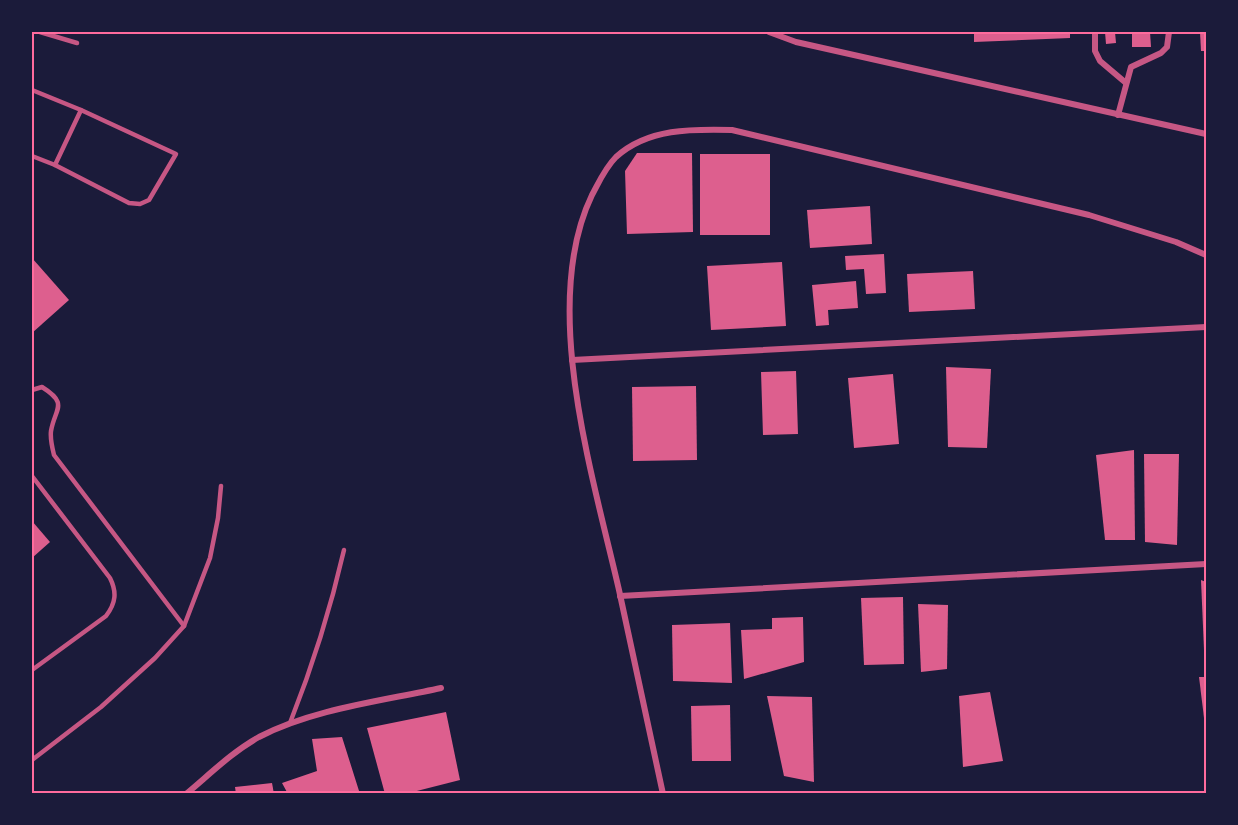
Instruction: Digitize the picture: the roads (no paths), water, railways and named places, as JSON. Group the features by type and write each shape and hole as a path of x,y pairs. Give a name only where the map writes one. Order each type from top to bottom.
{"street":[{"path":"769,32 778,33 796,42 1206,134"},
{"path":"1095,32 1095,51 1100,60 1126,83"},
{"path":"1118,115 1131,67 1161,53 1167,47 1169,32"},
{"path":"663,794 584,438 572,360 570,316 574,256 579,229 601,177 615,159 626,149 654,135 690,129 732,130 1089,215 1176,242 1206,255"},
{"path":"572,360 1206,327"},
{"path":"620,596 1206,564"},
{"path":"186,794 230,756 290,723 441,688"}],"lane":[{"path":"40,32 77,43"},
{"path":"32,90 176,154 149,200 140,204 129,202 32,156"},
{"path":"55,165 81,110"},
{"path":"32,390 42,387 54,395 58,402 51,430 54,455 184,626"},
{"path":"32,476 110,578 116,596 112,609 106,616 32,670"},
{"path":"32,760 101,707 155,658 184,626 210,558 218,518 221,486"},
{"path":"290,723 312,667 344,550"}]}
